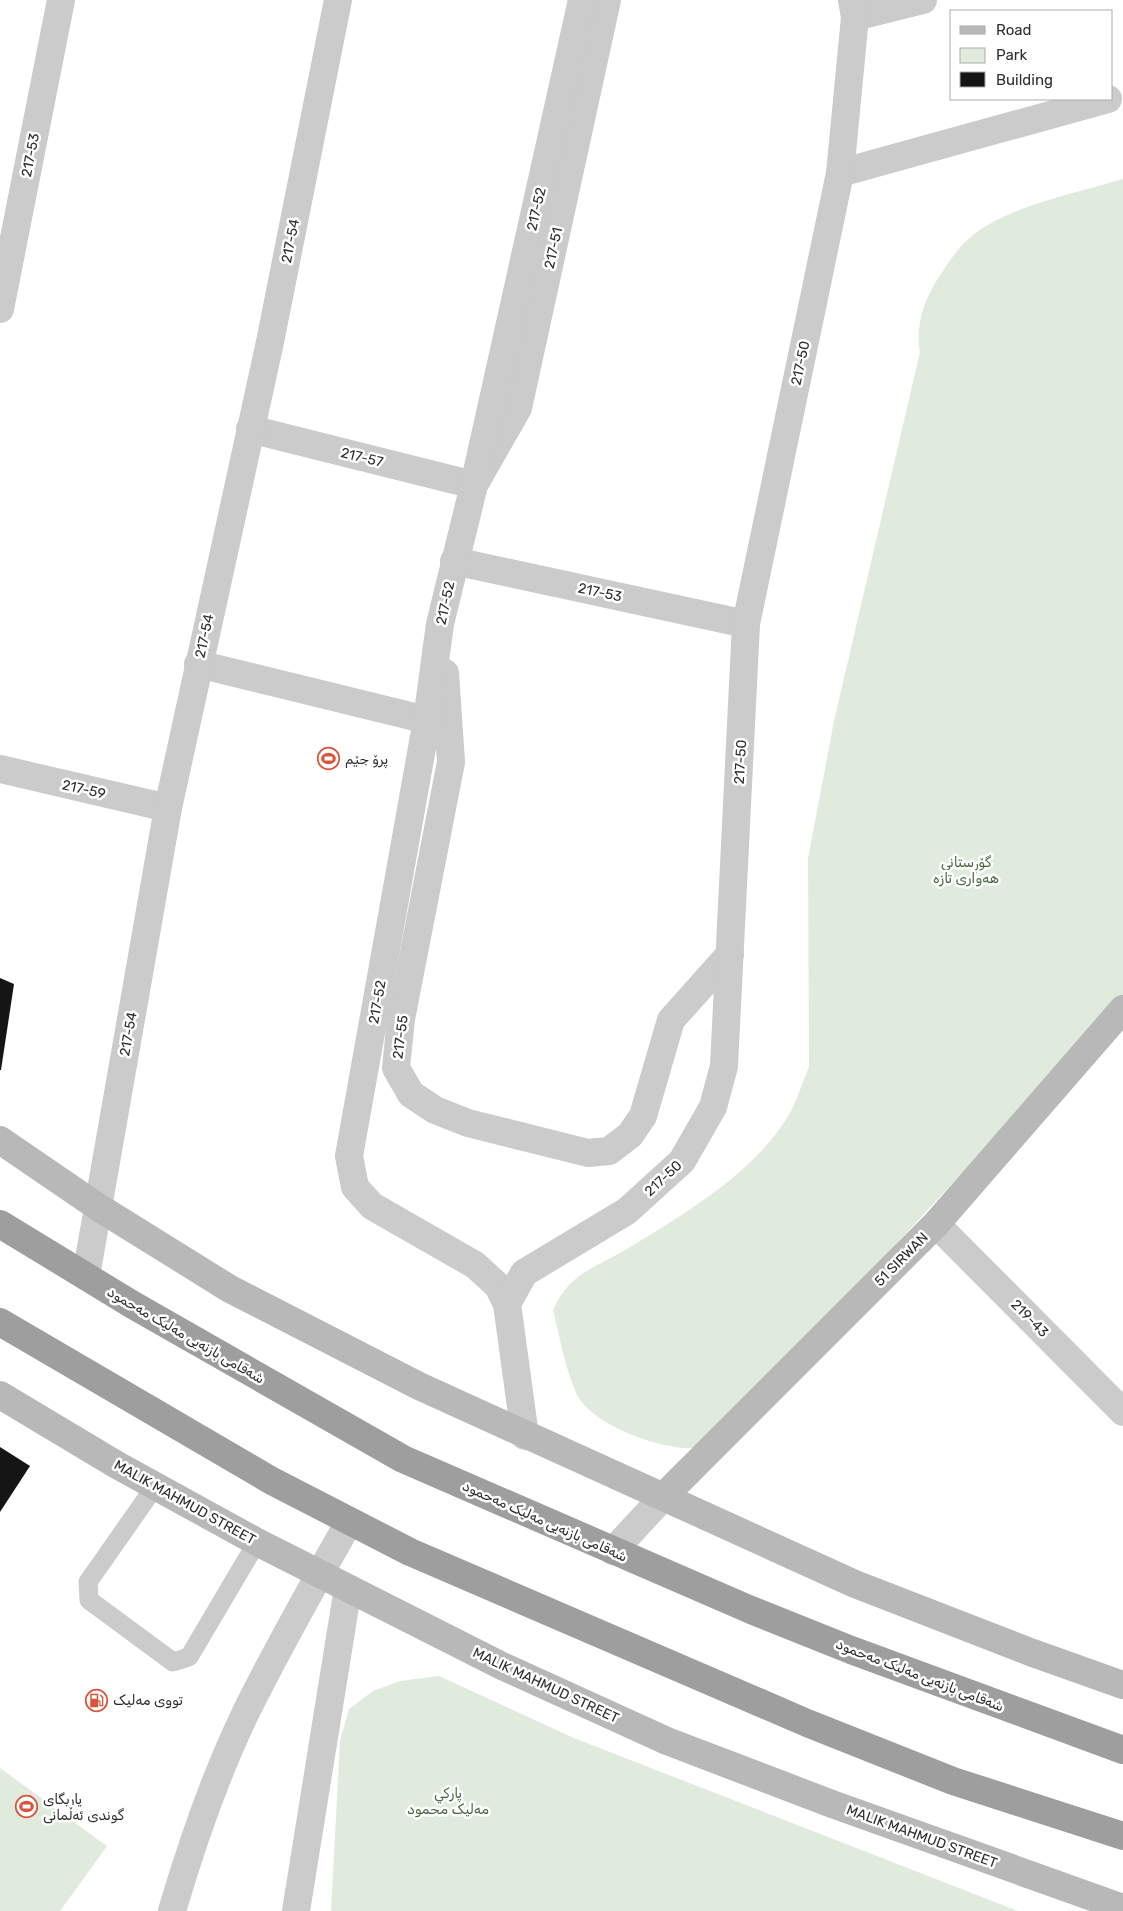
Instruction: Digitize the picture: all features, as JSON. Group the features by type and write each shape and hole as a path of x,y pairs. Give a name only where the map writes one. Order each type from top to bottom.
{"highway":[{"name":"شەقامی بازنەیی مەلیک مەحمود","path":"0,1224 133,1306 403,1458 751,1610 842,1646 1123,1750"},
{"path":"0,1322 272,1481 410,1552 807,1723 953,1781 1123,1836"}],"main road":[{"name":"51 SIRWAN","path":"664,1496 936,1224 1119,1022"},
{"path":"0,1140 98,1207 230,1288 411,1382 525,1436 664,1496 855,1584 1030,1652 1123,1685"},
{"name":"MALIK MAHMUD STREET","path":"0,1395 117,1465 257,1542 502,1666 667,1741 832,1804 1123,1908"}],"street":[{"name":"217-53","path":"0,309 61,0"},
{"name":"217-54","path":"86,1276 168,808 270,342 338,0"},
{"name":"217-52","path":"507,1304 498,1286 475,1265 372,1206 355,1188 350,1156 427,720 440,624 474,486 582,0"},
{"name":"217-51","path":"474,486 518,408 608,0"},
{"path":"853,9 923,0"},
{"name":"217-50","path":"507,1304 524,1273 627,1211 682,1162 713,1106 724,1066 746,624 840,173 853,9"},
{"path":"840,173 1103,100"},
{"name":"217-57","path":"250,429 474,486"},
{"name":"217-53","path":"454,561 746,624"},
{"name":"217-55","path":"440,624 451,762 401,1019 396,1068 411,1094 435,1110 468,1123 588,1153 609,1151 630,1135 643,1116 671,1020 730,954"},
{"path":"198,664 427,720"},
{"name":"217-59","path":"0,769 168,808"},
{"name":"219-43","path":"936,1224 1123,1412"},
{"path":"507,1304 525,1436"},
{"path":"613,1551 664,1496"},
{"path":"172,1911 186,1861 214,1786 246,1714 349,1522"},
{"path":"296,1911 348,1588"}],"lane":[{"path":"156,1485 88,1582 87,1591 89,1600 173,1662 189,1657 257,1542"}],"green space":[{"name":"گۆڕستانی هەواری تازە","path":"1123,179 1123,999 710,1445 684,1448 656,1443 624,1432 596,1415 585,1406 577,1395 566,1364 553,1310 559,1298 575,1279 695,1206 718,1190 759,1153 777,1133 791,1111 809,1066 808,858 834,721 920,352 919,333 925,305 932,288 955,254 967,240 983,228 1001,218 1041,202"},
{"name":"پارکي مەليک محمود","path":"439,1676 574,1738 1018,1911 331,1911 340,1741 349,1709 373,1691 400,1681"},
{"name":"یاریگای گوندی ئەڵمانی","path":"0,1768 107,1846 60,1911 0,1911"}],"building":[{"path":"0,978 14,984 1,1070 0,1070"},
{"path":"0,1447 30,1466 0,1512"}],"place":[{"name":"پرۆ جێم","path":"329,759"},
{"name":"تووی مەلیک","path":"97,1700"},
{"name":"یاریگای گوندی ئەڵمانی","path":"27,1807"}]}
